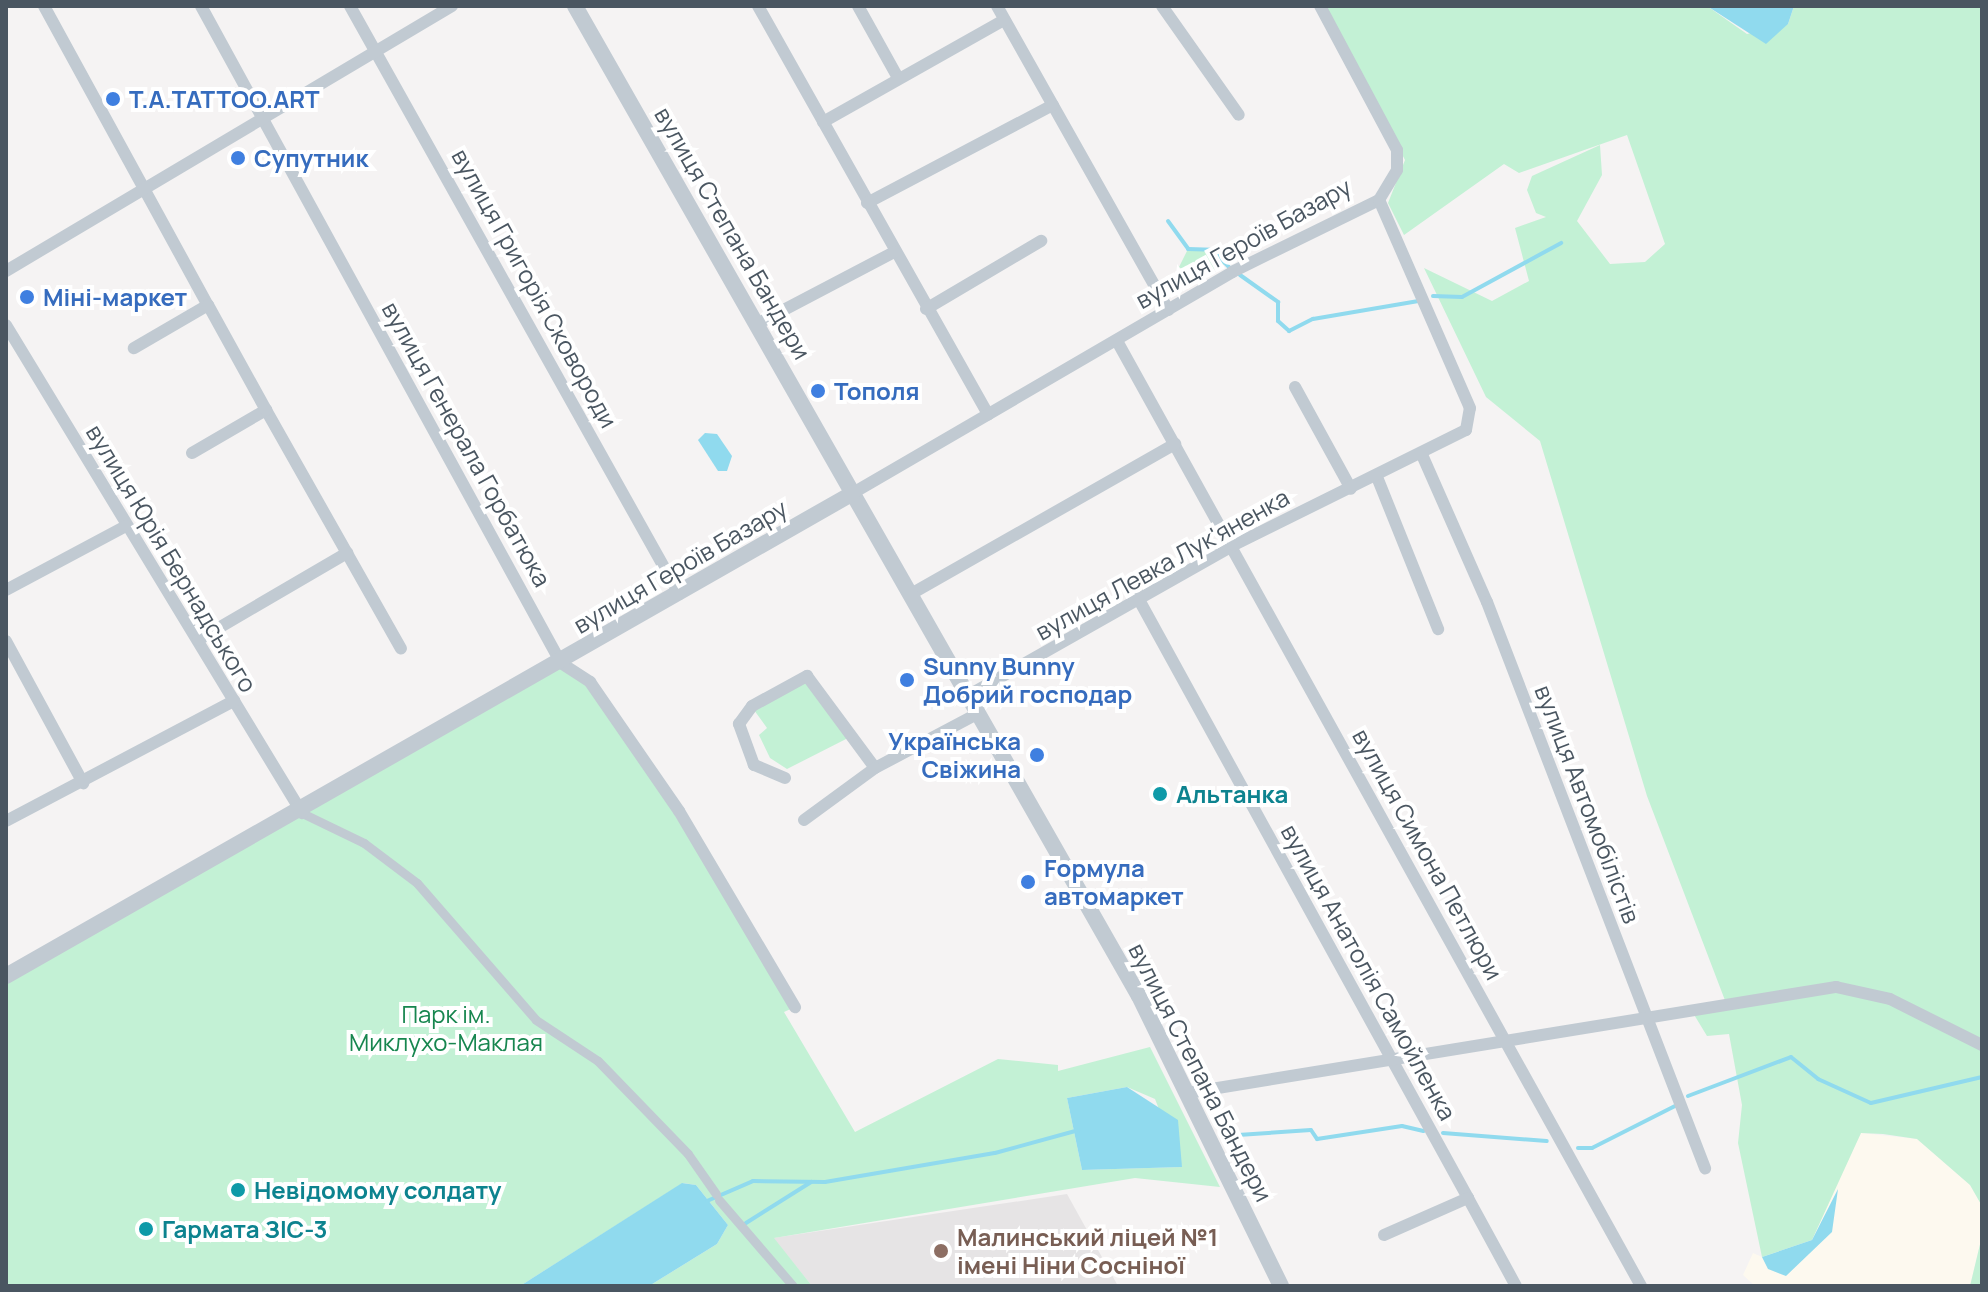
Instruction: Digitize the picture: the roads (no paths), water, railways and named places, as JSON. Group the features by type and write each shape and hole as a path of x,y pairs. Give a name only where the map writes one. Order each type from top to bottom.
{"street":[{"path":"44,6 401,649"},
{"name":"вулиця Генерала Горбатюка","path":"201,6 561,663 590,682 664,789 795,1007"},
{"name":"вулиця Григорія Сковороди","path":"350,6 679,594"},
{"path":"6,271 143,186 452,6"},
{"name":"вулиця Степана Бандери","path":"575,6 979,713 1187,1093 1281,1286"},
{"path":"758,6 988,415"},
{"path":"858,6 898,78"},
{"path":"997,6 1168,310"},
{"path":"1162,6 1239,115"},
{"path":"1320,6 1397,150 1397,170 1379,200"},
{"path":"823,122 1004,20"},
{"path":"867,203 1053,105"},
{"name":"вулиця Героїв Базару","path":"6,976 302,813 1168,310 1336,216 1379,200"},
{"name":"вулиця Левка Лук'яненка","path":"969,695 1234,545 1458,438 1469,423 1451,360 1379,200"},
{"path":"926,309 1041,241"},
{"path":"757,324 894,252"},
{"path":"134,348 208,305"},
{"name":"вулиця Юрія Бернадського","path":"6,325 302,813"},
{"name":"вулиця Симона Петлюри","path":"1117,341 1234,545 1638,1285"},
{"path":"1295,387 1351,489"},
{"path":"192,453 266,410"},
{"path":"911,594 1175,444"},
{"name":"вулиця Автомобілістів","path":"1423,457 1487,602 1705,1168"},
{"path":"1377,477 1438,629"},
{"path":"6,590 126,526"},
{"path":"198,640 347,553"},
{"name":"вулиця Анатолія Самойленка","path":"1138,598 1516,1286"},
{"path":"6,641 83,783"},
{"path":"785,778 754,765 737,732 742,714 803,675 819,686 875,768"},
{"path":"6,821 234,701"},
{"path":"804,820 875,768 979,713"},
{"path":"302,813 364,843 417,883 536,1020 598,1061 688,1154 718,1197 793,1286"},
{"path":"1187,1093 1507,1044 1648,1016 1855,988 1982,1045"},
{"path":"1384,1235 1468,1198"}],"water":[{"path":"1707,6 1794,6 1788,24 1766,44"},
{"path":"705,433 717,434 732,456 727,471 718,471 698,440"},
{"path":"1127,1087 1178,1120 1182,1167 1082,1170 1067,1098"},
{"path":"682,1183 696,1185 728,1225 717,1244 649,1286 520,1286"},
{"path":"1838,1189 1832,1232 1786,1276 1768,1269 1762,1257 1812,1240"}],"waterway":[{"path":"1168,221 1188,249 1212,250 1228,266"},
{"path":"1433,296 1462,297 1561,243"},
{"path":"1240,275 1278,302 1278,321 1289,331 1313,319 1418,301"},
{"path":"1688,1096 1791,1057 1818,1079 1871,1103 1982,1077"},
{"path":"1578,1148 1592,1148 1675,1106"},
{"path":"1223,1136 1311,1130 1317,1139 1402,1126 1423,1131"},
{"path":"707,1201 753,1181 825,1182 995,1153 1079,1130"},
{"path":"1443,1133 1547,1141"},
{"path":"746,1223 811,1182"}],"place":[{"name":"T.A.TATTOO.ART","path":"113,99"},
{"name":"Супутник","path":"238,158"},
{"name":"Міні-маркет","path":"27,297"},
{"name":"Тополя","path":"818,391"},
{"name":"Sunny Bunny Добрий господар","path":"907,680"},
{"name":"Українська Свіжина","path":"1037,755"},
{"name":"Альтанка","path":"1160,794"},
{"name":"Fормула автомаркет","path":"1028,882"},
{"name":"Невідомому солдату","path":"238,1190"},
{"name":"Гармата ЗІС-3","path":"146,1229"},
{"name":"Малинський ліцей №1 імені Ніни Сосніної","path":"941,1251"}],"park label":[{"name":"Парк ім. Миклухо-Маклая","path":"446,1028"}]}
